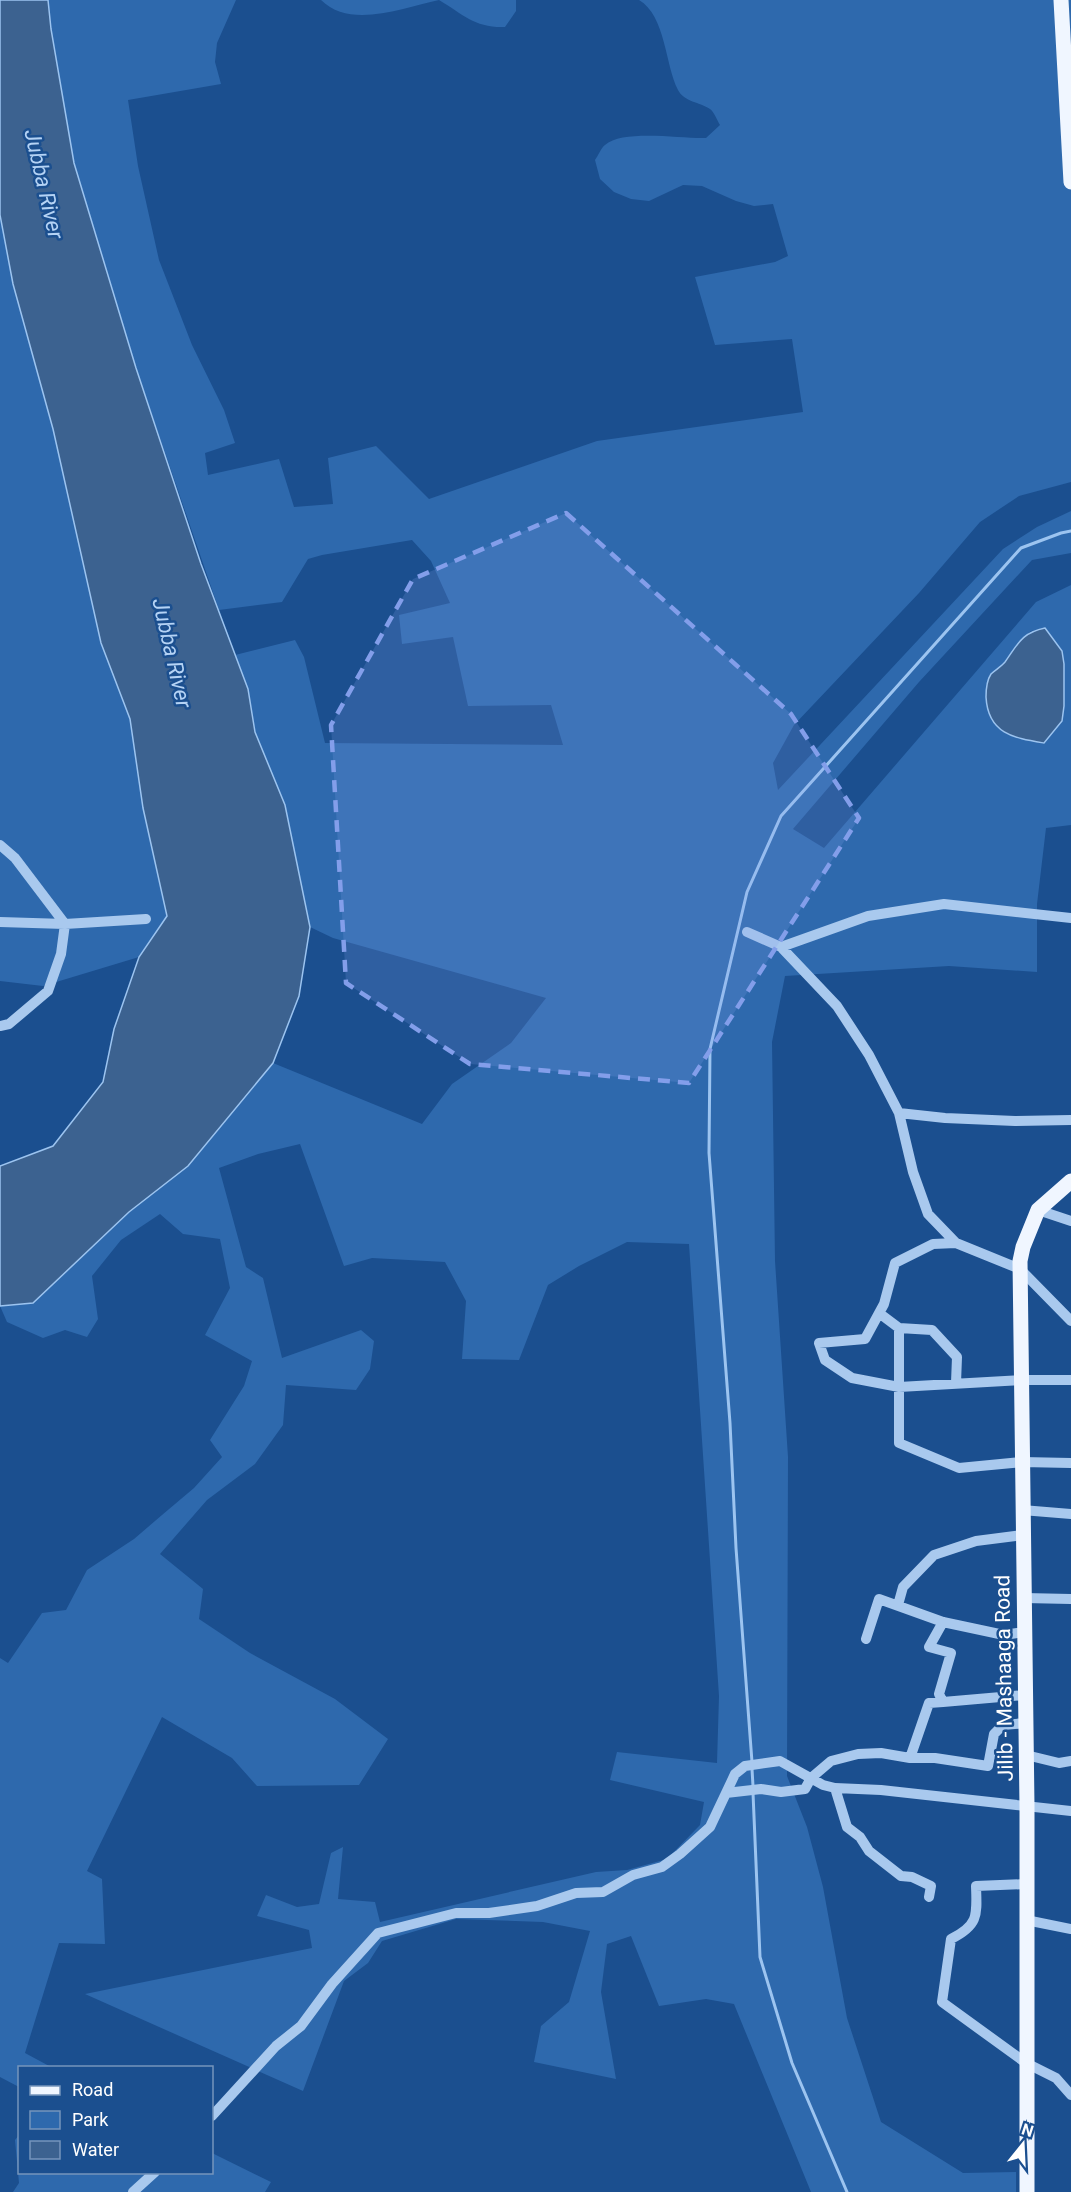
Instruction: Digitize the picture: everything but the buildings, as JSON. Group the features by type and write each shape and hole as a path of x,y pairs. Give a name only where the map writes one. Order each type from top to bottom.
{"main road":[{"path":"1061,0 1071,182"},
{"name":"Jilib - Mashaaga Road","path":"1027,2192 1027,1807 1020,1269 1023,1247 1038,1210 1071,1181"}],"street":[{"path":"0,845 15,858 65,924 61,954 48,991 9,1024 0,1026"},
{"path":"781,947 868,916 944,904 1071,918"},
{"path":"0,922 65,924 146,919"},
{"path":"747,932 781,947 837,1006 869,1055 899,1113 913,1172 928,1214 956,1243 1020,1269 1071,1321"},
{"path":"899,1113 945,1118 1015,1121 1071,1120"},
{"path":"1038,1210 1071,1221"},
{"path":"956,1243 933,1244 895,1263 884,1305 865,1339 819,1344 825,1360 852,1378 899,1387 1023,1380 1071,1380"},
{"path":"879,1313 899,1328 932,1330 957,1357 956,1383"},
{"path":"899,1328 899,1443 959,1468 1022,1462 1071,1463"},
{"path":"1022,1510 1071,1514"},
{"path":"898,1605 903,1587 934,1555 976,1541 1023,1534"},
{"path":"1024,1598 1071,1599"},
{"path":"866,1639 879,1599 943,1622 1004,1635 1024,1632"},
{"path":"943,1622 929,1647 951,1653 939,1694 943,1702"},
{"path":"910,1758 929,1703 1025,1695"},
{"path":"726,1793 761,1789 781,1792 805,1789 811,1778 831,1761 858,1754 881,1753 988,1766 994,1734 1003,1725 1026,1723"},
{"path":"1026,1755 1059,1763 1071,1761"},
{"path":"213,2115 276,2046 301,2026 332,1984 378,1933 456,1913 489,1913 537,1906 576,1893 603,1892 633,1875 662,1867 710,1827 735,1774 745,1766 780,1761 823,1785 834,1788 881,1790 1071,1811"},
{"path":"834,1788 847,1827 860,1837 869,1851 893,1871 931,1886 928,1897"},
{"path":"1026,1884 976,1886 977,1913 968,1931 951,1939 942,2002 1026,2063 1056,2078 1071,2095"},
{"path":"1026,1920 1071,1929"},
{"path":"133,2192 153,2174"}],"highlighted area":[{"path":"566,513 791,714 859,818 689,1083 470,1064 346,983 331,725 413,579"}],"green space":[{"path":"48,0 236,0 217,43 215,62 221,84 128,100 138,166 159,260 192,345 224,410 235,443 205,453 208,475 279,459 294,507 333,504 328,458 376,446 429,499 597,441 803,412 792,339 715,345 695,277 775,262 788,256 773,204 754,206 702,186 683,185 649,201 631,199 614,192 600,179 595,160 604,146 614,140 639,136 706,138 720,125 710,109 688,99 678,90 655,17 639,0 1071,0 1071,482 1019,496 980,522 919,593 794,725 773,763 778,790 1003,549 1037,527 1071,511 1071,553 1032,560 919,682 793,829 824,848 1036,602 1071,585 1071,825 1046,828 1037,904 1037,972 949,966 785,976 772,1042 775,1261 788,1457 787,1776 807,1827 823,1887 847,2018 881,2122 963,2173 1016,2172 1016,2192 811,2192 734,2004 706,1999 659,2006 631,1936 607,1944 601,1992 616,2079 534,2062 541,2026 569,2002 590,1931 543,1922 456,1919 382,1941 368,1963 344,1981 303,2091 85,1994 312,1948 309,1930 257,1916 266,1895 297,1907 319,1904 331,1853 343,1847 338,1899 375,1902 380,1922 596,1872 627,1870 667,1859 700,1825 704,1802 610,1780 617,1752 717,1763 719,1696 689,1244 627,1242 579,1266 548,1285 519,1360 462,1359 466,1301 445,1262 372,1258 344,1266 300,1144 258,1154 219,1168 246,1267 263,1278 282,1358 361,1330 374,1341 370,1369 356,1390 286,1385 283,1425 255,1464 207,1500 160,1554 203,1589 199,1619 250,1653 335,1699 388,1739 359,1785 257,1786 232,1758 162,1717 87,1871 102,1879 105,1944 59,1943 25,2053 49,2066 18,2066 18,2086 0,2077 0,1658 8,1663 42,1613 66,1610 87,1570 134,1539 194,1488 222,1457 210,1440 244,1386 252,1361 205,1335 230,1288 220,1239 183,1234 160,1214 121,1240 92,1276 98,1319 87,1337 65,1330 43,1338 7,1322 0,1306 33,1303 129,1212 188,1166 273,1063 422,1124 452,1084 511,1043 546,998 333,938 310,927 285,805 255,732 248,689 235,655 295,640 304,657 325,743 563,745 551,705 468,706 453,637 402,644 399,615 450,603 431,561 412,540 308,559 282,602 219,610 136,368 74,163","holes":["1045,628 986,690 990,675 1002,665 1020,641 1031,631"]},
{"path":"321,0 439,0 394,11 362,15 347,14 333,9"},
{"path":"439,0 516,0 516,11 505,27 495,27 470,20"},
{"path":"0,215 13,284 53,429 101,643 130,719 143,808 167,916 139,957 43,986 0,981"},
{"path":"18,2136 18,2172 15,2140"},
{"path":"213,2153 271,2182 265,2192 13,2192 19,2183 18,2174 213,2174"}],"water":[{"name":"Jubba River","path":"0,0 48,0 74,163 136,368 201,564 248,689 255,732 285,805 310,927 299,996 273,1063 188,1166 129,1212 33,1303 0,1306 0,1166 53,1146 103,1082 114,1029 139,957 167,916 143,808 130,719 101,643 53,429 13,284 0,215"},
{"path":"1045,628 1062,651 1064,706 1062,721 1044,743 1004,732 992,719 986,697 991,674 1003,664 1025,636"}],"waterway":[{"path":"752,1762 736,1548 730,1423 709,1153 710,1049 747,892 781,816 1021,548 1071,531"},
{"path":"752,1769 753,1786"},
{"path":"753,1793 760,1957 792,2063 847,2192"}]}
